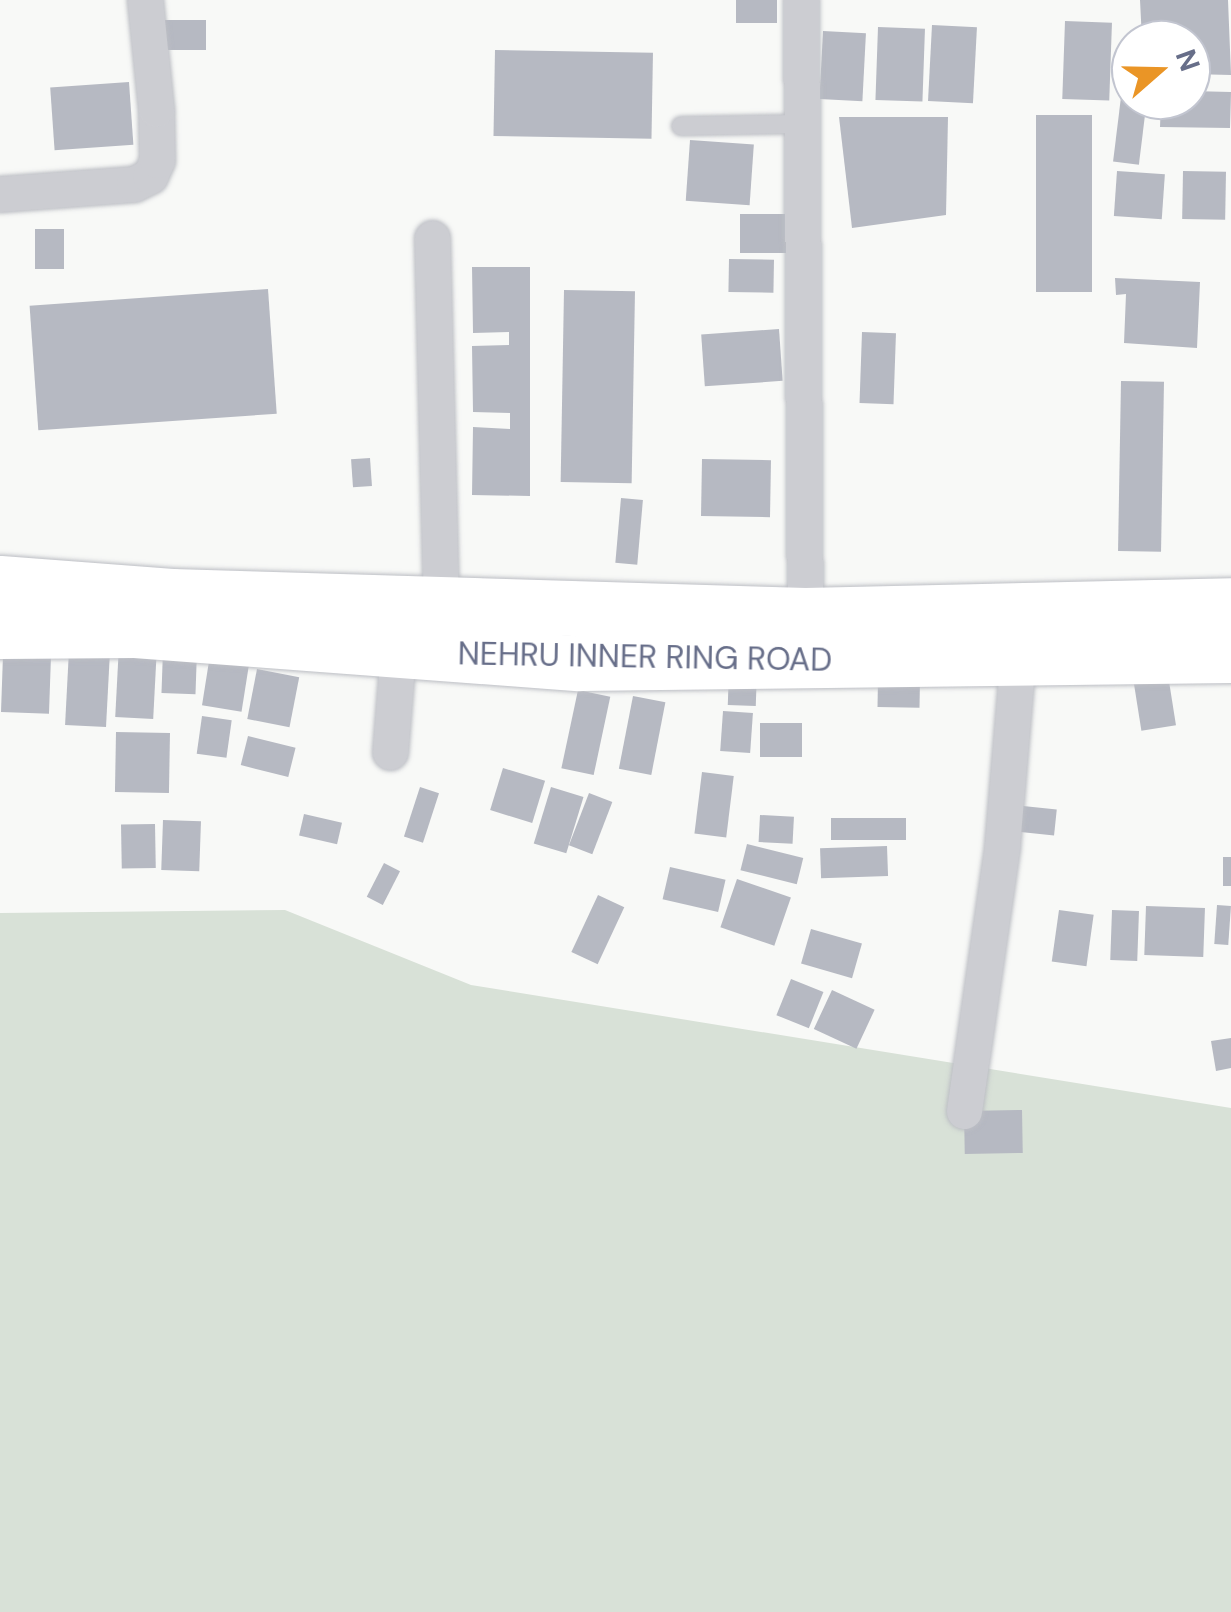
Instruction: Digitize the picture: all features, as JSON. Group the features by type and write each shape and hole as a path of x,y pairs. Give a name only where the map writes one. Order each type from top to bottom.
{"main road":[{"name":"NEHRU INNER RING ROAD","path":"0,584 172,596 441,606 1018,656 1231,654"},
{"name":"NEHRU INNER RING ROAD","path":"0,631 134,630 580,663 805,637 1231,606"}],"street":[{"path":"0,194 134,184 150,176 156,160 156,109 145,0"},
{"path":"801,0 805,637"},
{"path":"432,238 441,606"},
{"path":"390,752 398,652"},
{"path":"964,1111 1002,846 1018,656"}],"lane":[{"path":"681,126 802,124"}],"shaded area":[{"path":"285,910 471,985 1231,1108 1231,1612 0,1612 0,913"}],"building":[{"path":"736,0 777,0 777,23 736,23"},
{"path":"1140,0 1228,0 1231,75 1211,74 1211,20 1141,20"},
{"path":"159,20 206,20 206,50 159,50"},
{"path":"1065,21 1111,23 1109,101 1062,99"},
{"path":"932,25 977,27 973,103 928,101"},
{"path":"878,27 925,29 922,102 875,100"},
{"path":"823,31 866,33 862,101 819,99"},
{"path":"495,50 653,53 651,139 493,136"},
{"path":"129,82 133,145 55,150 50,88"},
{"path":"1211,92 1231,92 1230,128 1160,127 1160,120 1211,120"},
{"path":"1036,115 1092,115 1092,292 1036,292"},
{"path":"839,117 948,117 946,215 852,228"},
{"path":"1118,120 1144,120 1139,165 1113,162"},
{"path":"690,140 754,144 750,205 686,201"},
{"path":"1117,171 1165,174 1162,219 1114,216"},
{"path":"1183,171 1226,172 1225,220 1182,219"},
{"path":"740,214 791,214 791,253 740,253"},
{"path":"35,229 64,229 64,269 35,269"},
{"path":"729,259 774,260 773,293 728,292"},
{"path":"472,267 530,267 530,496 472,495 473,427 510,429 510,413 473,412 472,346 509,345 509,332 473,333"},
{"path":"1115,278 1200,282 1197,348 1124,343 1126,294 1116,295"},
{"path":"268,289 277,414 38,430 30,306"},
{"path":"564,290 635,291 632,483 561,482"},
{"path":"779,329 783,381 705,386 701,334"},
{"path":"862,332 896,333 894,404 860,403"},
{"path":"1121,381 1164,382 1161,552 1118,551"},
{"path":"370,458 372,486 353,487 351,459"},
{"path":"702,459 771,460 770,517 701,516"},
{"path":"621,498 643,500 637,565 615,563"},
{"path":"119,645 157,647 153,719 115,717"},
{"path":"69,650 110,652 106,727 65,725"},
{"path":"163,650 197,651 195,694 161,693"},
{"path":"3,655 51,657 49,714 1,712"},
{"path":"210,655 250,661 242,712 202,705"},
{"path":"257,669 299,677 289,727 247,719"},
{"path":"729,670 757,671 756,706 728,705"},
{"path":"1168,675 1176,725 1141,731 1133,680"},
{"path":"878,679 920,680 920,708 878,707"},
{"path":"578,690 610,697 594,775 561,768"},
{"path":"633,696 665,702 651,775 619,769"},
{"path":"723,711 753,713 750,753 720,751"},
{"path":"202,716 232,720 226,758 197,754"},
{"path":"760,723 802,723 802,757 760,757"},
{"path":"116,732 170,733 169,793 115,792"},
{"path":"248,736 296,748 288,777 241,765"},
{"path":"503,768 545,781 532,823 490,810"},
{"path":"702,772 734,776 726,837 694,834"},
{"path":"420,787 439,793 423,843 404,836"},
{"path":"551,787 584,797 566,853 534,843"},
{"path":"589,793 612,802 592,854 569,845"},
{"path":"1013,805 1057,810 1054,835 1010,831"},
{"path":"304,814 342,823 337,844 299,835"},
{"path":"760,815 794,817 793,844 759,842"},
{"path":"831,818 906,818 906,840 831,840"},
{"path":"163,820 201,821 199,871 161,870"},
{"path":"155,824 156,868 122,869 121,825"},
{"path":"747,844 803,858 797,884 740,870"},
{"path":"887,846 888,876 821,878 820,848"},
{"path":"1223,857 1231,857 1231,886 1223,886"},
{"path":"384,863 400,871 383,905 367,897"},
{"path":"670,867 726,880 718,912 663,899"},
{"path":"737,879 791,898 774,946 720,927"},
{"path":"598,895 624,907 598,964 571,952"},
{"path":"1217,905 1231,906 1228,945 1214,944"},
{"path":"1146,906 1205,908 1203,957 1144,955"},
{"path":"1059,910 1094,915 1086,966 1052,961"},
{"path":"1112,910 1139,911 1137,961 1110,960"},
{"path":"811,929 862,944 852,978 801,964"},
{"path":"791,979 823,992 809,1028 776,1015"},
{"path":"832,990 875,1010 856,1049 814,1029"},
{"path":"1231,1038 1231,1068 1216,1071 1211,1041"},
{"path":"1022,1110 1023,1153 965,1154 964,1111"}]}
